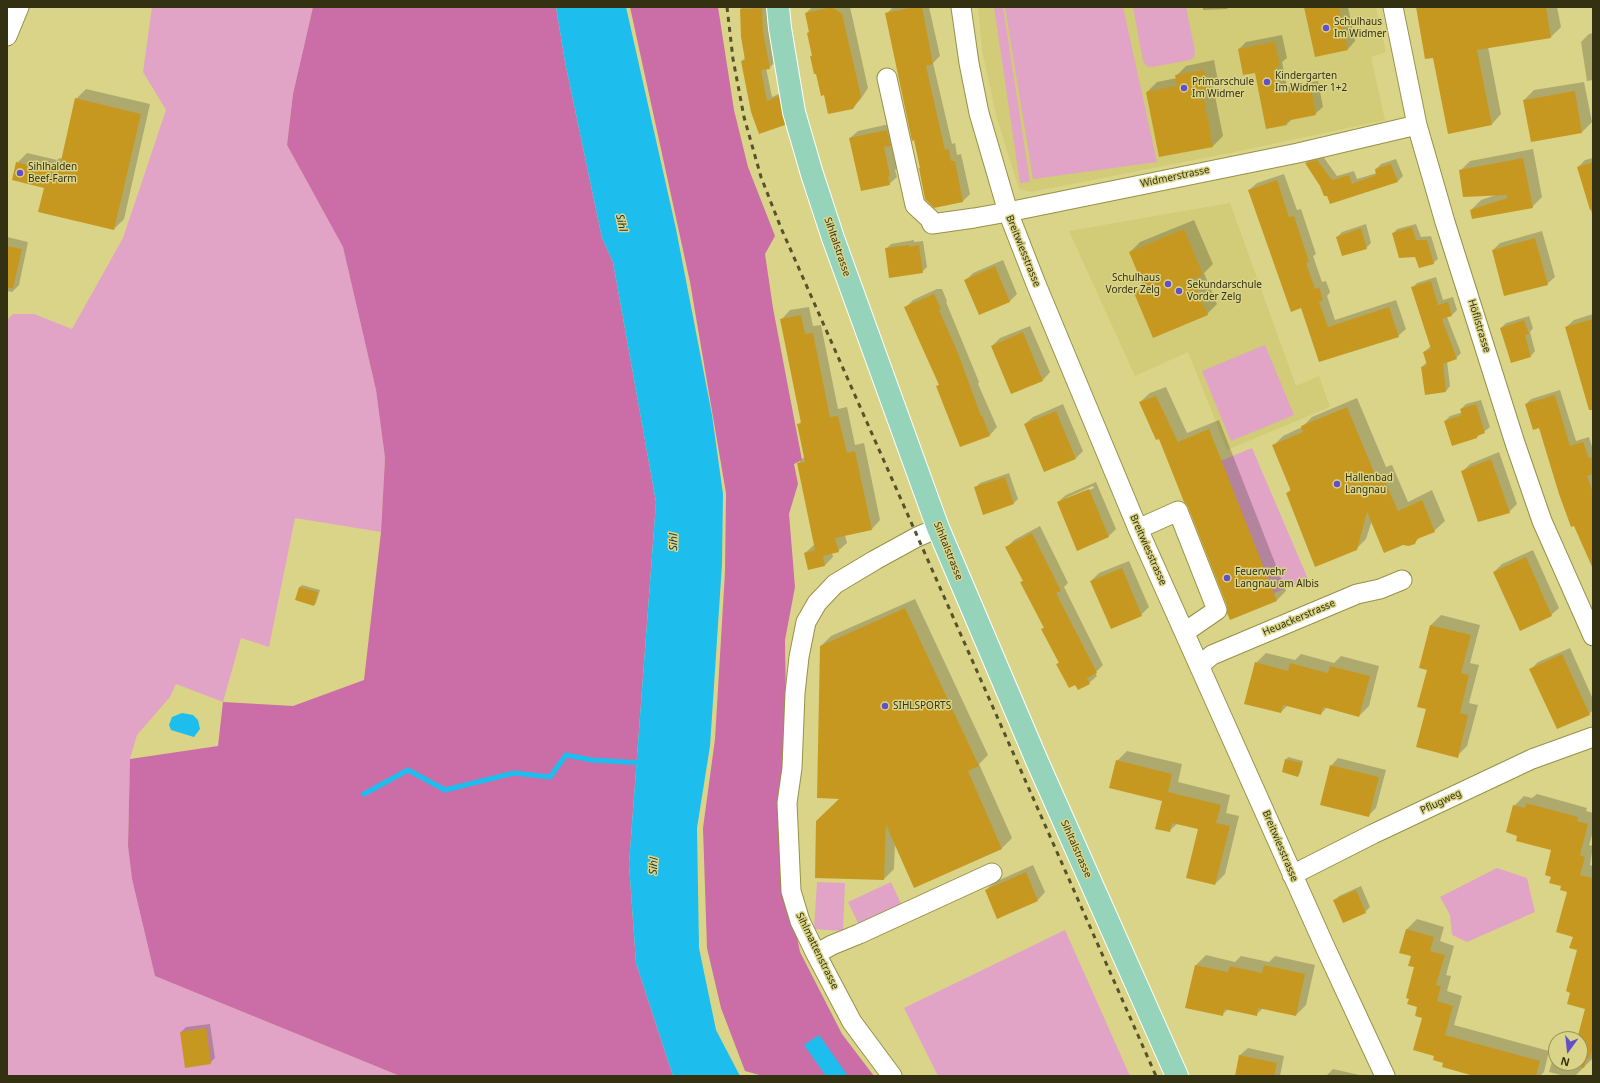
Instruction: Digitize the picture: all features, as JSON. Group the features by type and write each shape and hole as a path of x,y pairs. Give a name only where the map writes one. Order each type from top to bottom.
{"main road":[{"name":"Sihltalstrasse","path":"778,7 794,112 812,174 833,238 938,528 1037,761 1177,1076"}],"street":[{"path":"7,36 19,7"},
{"name":"Breitwiesstrasse","path":"961,7 968,63 979,113 1008,212 1036,284 1138,529 1200,665 1292,875 1385,1076"},
{"name":"Höflistrasse","path":"1393,7 1417,125 1515,443 1542,521 1593,636"},
{"name":"Widmerstrasse","path":"887,78 915,204 930,219 932,224 1008,212 1298,153 1417,125"},
{"path":"1138,529 1178,511 1217,610 1185,632"},
{"name":"Sihlmattenstrasse","path":"892,1076 852,1022 800,921 791,891 787,804 792,768 795,693 799,656 806,622 817,602 835,584 917,537 938,528"},
{"name":"Heuackerstrasse","path":"1200,665 1212,655 1356,594 1380,589 1402,580"},
{"name":"Pflugweg","path":"1292,875 1373,834 1526,762 1593,737"},
{"path":"816,954 832,945 992,873"}],"shaded area":[{"path":"152,7 313,7 293,94 287,145 343,247 376,390 385,458 381,532 295,518 269,647 241,638 223,702 176,684 170,697 137,735 130,759 128,846 132,879 155,976 400,1076 7,1076 7,320 13,314 34,314 72,329 123,238 166,110 143,72"},
{"path":"313,7 556,7 565,62 602,238 613,262 656,502 629,864 636,963 673,1076 400,1076 155,976 132,879 128,846 130,759 218,746 223,702 293,706 364,680 381,532 385,458 376,390 343,247 287,145 293,94"},
{"path":"630,7 718,7 734,110 748,167 775,236 765,254 773,308 802,460 794,464 798,484 789,514 795,587 785,640 787,775 779,847 800,952 842,1034 874,1076 763,1076 745,1071 721,1008 707,948 703,828 715,739 725,572 726,493 690,282"},
{"name":"Primarschule Im Widmer","path":"978,7 1376,7 1386,52 1371,57 1385,120 1230,153 1031,192 1019,189 997,119 982,50"},
{"path":"994,7 1003,7 1030,182 1020,183"},
{"path":"1005,7 1123,7 1157,162 1033,179"},
{"path":"1133,7 1186,7 1195,51 1194,57 1190,60 1152,67 1146,66 1143,61"},
{"name":"Sekundarschule Vorder Zelg","path":"1230,203 1296,386 1319,376 1330,407 1227,450 1188,352 1135,376 1069,231"},
{"path":"1265,345 1294,415 1231,441 1202,371"},
{"path":"1252,448 1308,579 1236,609 1181,477"},
{"path":"1497,868 1527,878 1535,912 1467,942 1452,935 1450,915 1440,897"},
{"path":"817,882 845,883 843,931 814,929"},
{"path":"891,882 903,908 860,927 848,902"},
{"path":"1065,930 1130,1076 938,1076 904,1008"}],"water":[{"name":"Sihl","path":"556,7 626,7 676,229 712,415 723,494 722,564 710,746 697,828 699,948 716,1030 740,1076 673,1076 636,963 629,864 656,502 613,262 602,238 565,62"},
{"path":"182,713 193,715 198,720 200,729 194,737 171,730 169,725 172,717"},
{"path":"819,1035 848,1076 826,1076 804,1045"}],"building":[{"path":"832,7 842,14 861,96 853,109 828,114 824,95 821,96 816,74 814,74 810,56 812,56 807,33 809,32 805,13"},
{"path":"914,7 922,7 933,64 926,66 945,150 949,149 951,161 955,161 963,202 934,208 925,199 914,140 912,141 885,13"},
{"name":"Schulhaus Im Widmer","path":"1304,7 1339,7 1348,50 1315,57"},
{"path":"1416,7 1546,7 1551,38 1477,50 1492,125 1448,134 1433,58 1425,59"},
{"path":"762,8 763,31 770,69 761,70 767,101 779,96 785,125 759,134 751,112 741,61 745,60 741,37 740,9"},
{"name":"Kindergarten Im Widmer 1+2","path":"1275,42 1280,66 1275,67 1280,94 1311,88 1316,115 1286,121 1287,125 1266,129 1255,73 1243,75 1238,49"},
{"path":"1204,70 1208,92 1203,93 1213,147 1159,157 1146,92 1177,86 1175,75"},
{"path":"1575,91 1582,133 1531,142 1523,100"},
{"path":"75,98 141,114 114,230 38,212 44,188 12,180 16,162 48,170 49,167 59,170"},
{"path":"887,130 891,146 884,147 890,176 888,177 890,185 861,191 849,138"},
{"path":"1523,158 1533,208 1472,219 1470,210 1507,198 1507,195 1463,197 1459,170"},
{"path":"1317,160 1332,180 1349,175 1352,184 1376,175 1375,169 1391,164 1398,182 1330,204 1327,196 1324,196 1320,186 1305,163"},
{"path":"1593,162 1593,209 1590,210 1577,167"},
{"path":"1277,180 1289,217 1294,216 1309,262 1306,263 1315,289 1319,287 1323,300 1319,302 1328,327 1389,307 1399,337 1319,362 1301,308 1291,312 1248,190"},
{"path":"1412,227 1416,240 1427,240 1434,264 1419,268 1415,257 1399,258 1392,233"},
{"path":"1361,228 1367,249 1342,256 1336,237"},
{"name":"Schulhaus Vorder Zelg","path":"1184,229 1203,275 1192,279 1208,315 1153,338 1134,293 1144,288 1129,252"},
{"path":"1535,238 1548,285 1504,296 1492,250"},
{"path":"909,245 909,247 919,245 923,273 889,278 885,248"},
{"path":"7,246 22,249 13,288 7,288"},
{"path":"995,266 1010,302 979,315 964,280"},
{"path":"1431,281 1438,305 1448,302 1452,316 1442,319 1457,359 1443,364 1446,392 1425,395 1421,367 1427,365 1423,352 1431,349 1411,287"},
{"path":"934,294 941,309 939,310 958,353 981,416 982,415 990,436 960,447 936,386 939,385 904,307"},
{"path":"801,315 805,334 813,333 830,417 838,416 847,453 855,451 872,530 835,538 839,552 823,556 825,566 808,570 804,553 815,550 797,463 805,462 797,424 801,423 780,319"},
{"path":"1593,319 1593,410 1589,410 1565,327"},
{"path":"1524,320 1529,334 1525,335 1531,357 1511,363 1500,328"},
{"path":"1023,332 1043,381 1011,394 991,346"},
{"path":"1555,395 1570,446 1583,442 1589,458 1593,457 1593,474 1587,476 1593,492 1593,569 1574,526 1571,527 1559,494 1539,428 1533,430 1525,404"},
{"path":"1156,396 1178,442 1209,429 1277,601 1230,620 1227,613 1227,606 1188,507 1184,502 1159,439 1156,440 1139,402"},
{"path":"1476,404 1485,433 1477,436 1477,438 1452,446 1444,421 1462,415 1460,409"},
{"name":"Hallenbad Langnau","path":"1347,407 1376,477 1382,474 1398,511 1422,500 1435,532 1417,539 1415,544 1409,546 1403,545 1384,553 1367,512 1357,550 1315,567 1286,493 1291,491 1272,445 1303,432 1301,426"},
{"path":"1056,411 1076,459 1044,472 1024,424"},
{"path":"1491,459 1510,513 1478,522 1461,471"},
{"path":"1005,477 1014,504 983,515 974,487"},
{"path":"1089,489 1109,537 1077,551 1057,502"},
{"path":"1032,533 1061,591 1056,593 1097,673 1087,678 1090,684 1078,690 1075,685 1069,688 1056,664 1059,663 1041,629 1044,628 1020,582 1023,581 1005,547"},
{"path":"1526,557 1552,616 1520,631 1493,572"},
{"path":"1122,568 1142,616 1111,629 1090,581"},
{"path":"299,587 318,592 314,606 295,600"},
{"name":"SIHLSPORTS","path":"905,608 979,766 968,771 1002,849 914,888 886,825 884,880 815,878 816,821 839,799 817,798 820,646"},
{"path":"1430,625 1471,635 1461,673 1469,675 1460,713 1468,715 1458,758 1416,747 1426,709 1417,707 1427,670 1419,668"},
{"path":"1562,654 1590,715 1557,729 1529,669"},
{"path":"1255,662 1288,671 1290,663 1328,673 1330,666 1370,676 1359,717 1323,707 1321,715 1283,705 1281,713 1244,704"},
{"path":"1285,759 1302,763 1298,777 1282,772"},
{"path":"1116,760 1172,774 1168,792 1221,805 1216,823 1230,826 1215,885 1186,878 1198,829 1172,823 1170,832 1155,829 1162,801 1109,788"},
{"path":"1330,765 1379,777 1369,817 1320,805"},
{"path":"1526,803 1578,817 1577,821 1588,824 1580,855 1585,857 1580,875 1593,878 1593,1053 1591,1052 1589,1059 1588,1031 1579,1031 1585,1009 1567,1004 1570,993 1566,991 1577,950 1569,948 1573,937 1556,932 1567,892 1560,890 1561,886 1549,883 1551,877 1545,875 1551,850 1516,841 1517,836 1506,832 1513,805 1525,808"},
{"path":"1026,872 1038,901 997,919 985,890"},
{"path":"1356,890 1366,913 1343,923 1333,900"},
{"path":"1406,929 1434,937 1430,951 1445,955 1436,985 1441,986 1437,1001 1453,1006 1445,1035 1540,1061 1536,1076 1474,1076 1442,1067 1443,1063 1433,1060 1434,1056 1413,1050 1422,1018 1415,1016 1417,1007 1407,1004 1409,999 1406,998 1414,967 1408,966 1411,956 1399,953"},
{"path":"1195,965 1228,972 1230,966 1262,973 1264,965 1305,974 1296,1016 1258,1008 1257,1016 1224,1009 1223,1016 1185,1008"},
{"path":"206,1028 211,1064 185,1068 180,1032"},
{"path":"1239,1055 1277,1063 1274,1076 1235,1076"}],"waterway":[{"path":"364,794 408,770 445,790 514,773 550,777 566,755 592,760 643,763"}],"railway":[{"path":"727,7 733,59 744,117 761,177 781,228 1156,1076"}],"place":[{"name":"Schulhaus Im Widmer","path":"1326,28"},
{"name":"Kindergarten Im Widmer 1+2","path":"1267,82"},
{"name":"Primarschule Im Widmer","path":"1184,88"},
{"name":"Sihlhalden Beef-Farm","path":"20,173"},
{"name":"Schulhaus Vorder Zelg","path":"1168,284"},
{"name":"Sekundarschule Vorder Zelg","path":"1179,291"},
{"name":"Hallenbad Langnau","path":"1337,484"},
{"name":"Feuerwehr Langnau am Albis","path":"1227,578"},
{"name":"SIHLSPORTS","path":"885,706"}]}
